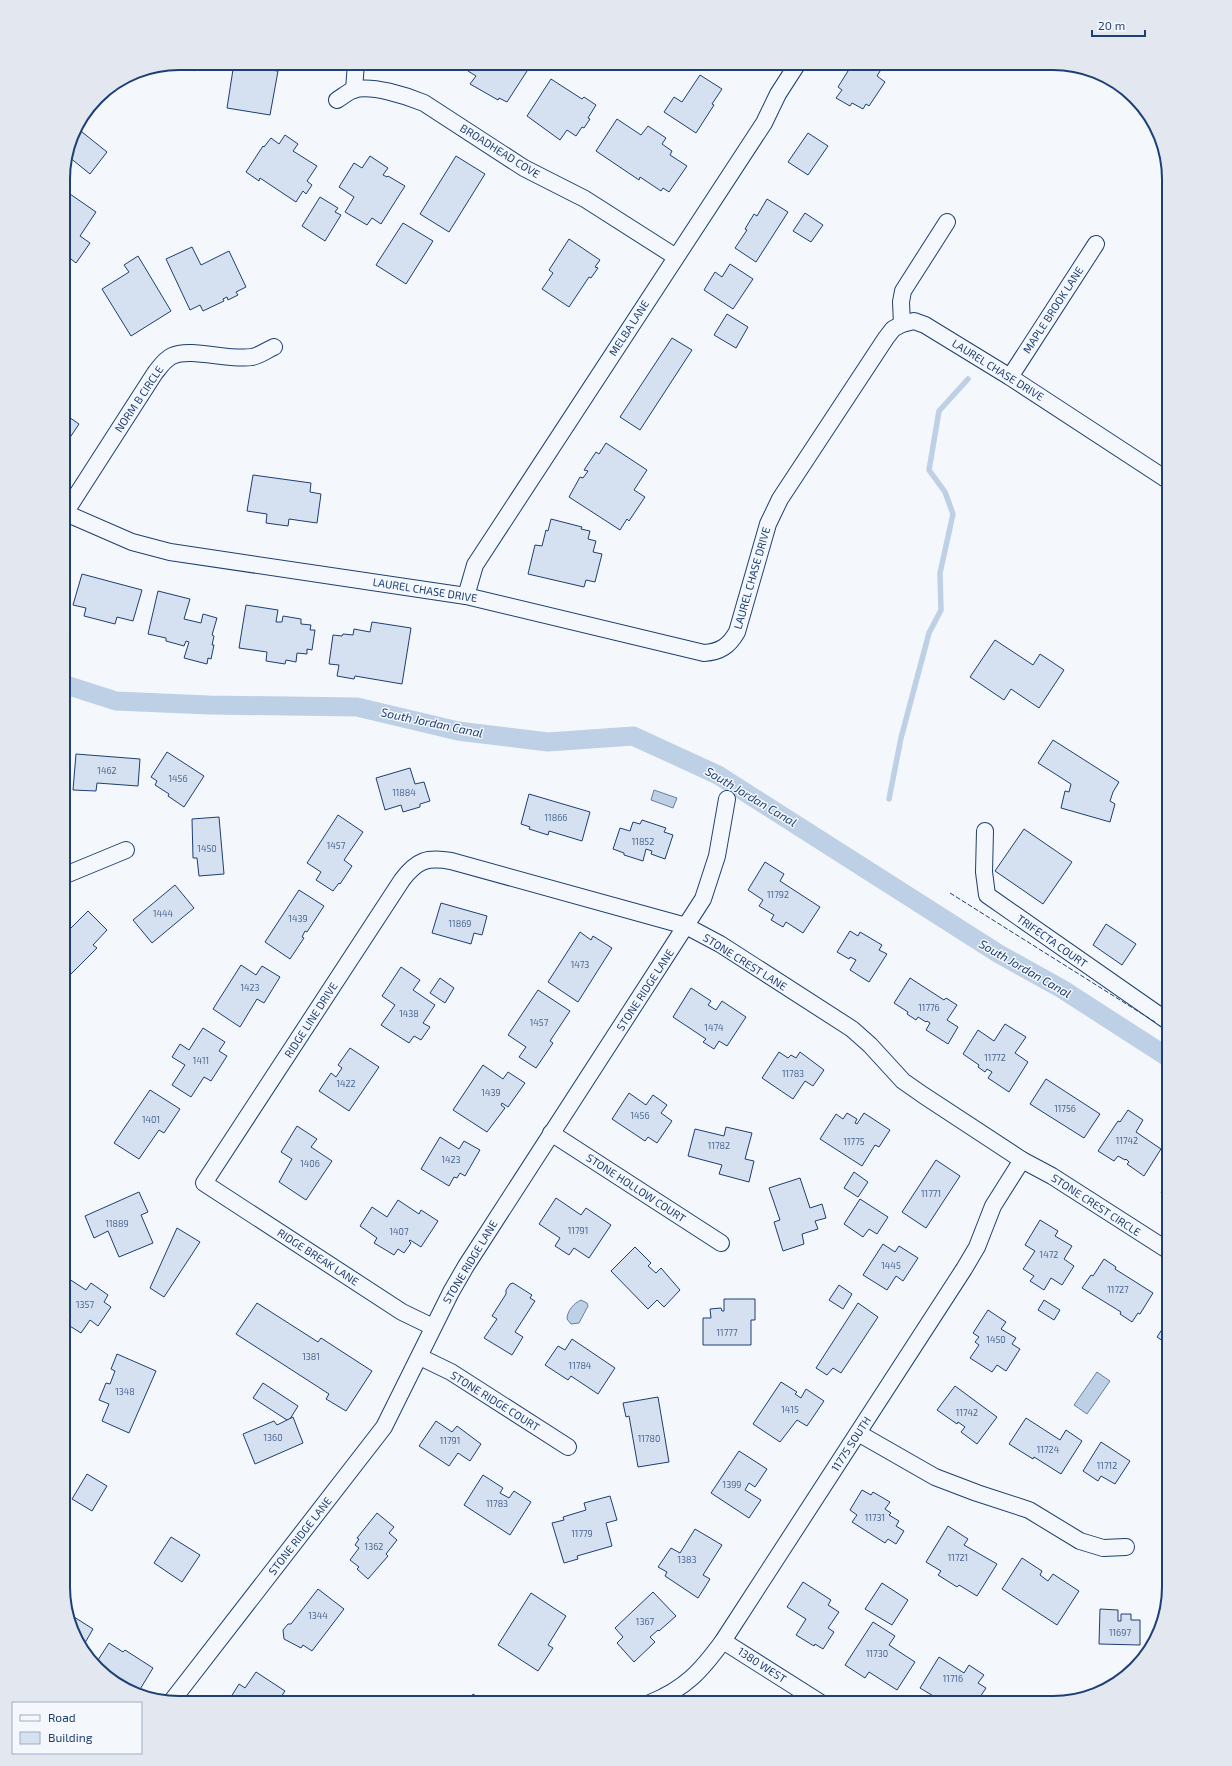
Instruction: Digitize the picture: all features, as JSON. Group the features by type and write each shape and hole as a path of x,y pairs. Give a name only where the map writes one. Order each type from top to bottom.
{"street":[{"path":"354,90 355,70"},
{"name":"MELBA LANE","path":"466,596 475,565 764,123 778,94 793,70"},
{"name":"BROADHEAD COVE","path":"337,100 354,90 374,89 394,92 424,103 524,168 585,198 676,257"},
{"path":"902,324 901,302 903,291 947,222"},
{"name":"MAPLE BROOK LANE","path":"1010,377 1096,244"},
{"name":"LAUREL CHASE DRIVE","path":"70,515 132,542 170,552 466,596 704,653 715,652 724,648 732,641 737,632 773,511 886,338 893,329 902,324 914,321 925,325 1010,377 1162,476"},
{"name":"NORM B CIRCLE","path":"70,503 155,373 164,362 173,356 185,354 229,358 253,357 274,347"},
{"name":"STONE RIDGE LANE","path":"176,1696 384,1427 420,1357 433,1327 466,1266 703,899 717,856 727,799"},
{"name":"TRIFECTA COURT","path":"985,831 984,872 988,895 1162,1017"},
{"path":"70,873 126,850"},
{"name":"STONE CREST LANE","path":"423,861 437,858 452,861 686,926 720,944 852,1029 870,1045 903,1080 923,1095 1022,1160"},
{"name":"RIDGE LINE DRIVE","path":"204,1183 402,880 411,869 423,861"},
{"name":"STONE HOLLOW COURT","path":"551,1133 721,1243"},
{"name":"STONE CREST CIRCLE","path":"1022,1160 1052,1176 1162,1247"},
{"name":"11775 SOUTH","path":"667,1696 688,1682 706,1665 723,1641 977,1247 993,1206 1022,1160"},
{"name":"RIDGE BREAK LANE","path":"204,1183 402,1312 433,1327"},
{"name":"STONE RIDGE COURT","path":"420,1357 451,1372 568,1447"},
{"path":"858,1433 935,1477 1029,1510 1080,1541 1103,1548 1126,1547"},
{"name":"1380 WEST","path":"723,1641 810,1696"}],"water":[{"path":"654,790 677,798 673,808 651,800"},
{"path":"581,1300 587,1303 588,1306 579,1323 571,1324 567,1319 568,1313 573,1305"},
{"path":"1097,1372 1110,1381 1087,1414 1074,1405"}],"building":[{"path":"233,70 278,71 270,115 227,108"},
{"path":"528,70 507,102 499,98 498,100 470,84 476,76 468,71"},
{"path":"849,70 881,70 877,76 885,82 869,106 866,104 863,109 852,103 850,106 836,98 842,90 838,87"},
{"path":"700,75 722,89 712,104 714,105 696,133 664,112 674,97 682,102"},
{"path":"551,79 582,99 584,97 596,105 588,118 590,119 576,136 567,130 560,140 527,116"},
{"path":"617,119 641,135 648,126 666,138 662,144 672,151 670,155 687,166 669,192 663,188 661,191 640,177 639,180 596,151"},
{"path":"81,131 107,152 90,174 72,160"},
{"path":"808,133 828,146 808,175 788,162"},
{"path":"285,135 298,144 293,151 317,166 307,181 312,185 306,194 303,191 296,202 260,178 259,181 246,172 263,146 264,147 271,138 279,144"},
{"path":"370,156 388,168 383,175 388,176 405,186 381,224 372,218 367,225 345,212 354,197 339,187 354,163 362,168"},
{"path":"456,156 485,174 449,232 420,214"},
{"path":"70,194 96,212 80,236 90,243 76,263 70,258"},
{"path":"320,197 338,208 335,212 341,215 325,241 302,226"},
{"path":"767,199 788,212 756,262 735,248 747,230 745,229 754,214 757,216"},
{"path":"805,213 823,225 811,242 793,231"},
{"path":"403,223 433,241 406,284 376,265"},
{"path":"569,239 600,260 595,267 598,268 591,278 589,277 569,307 542,289 553,273 549,270"},
{"path":"192,247 201,265 229,251 246,287 236,292 238,295 228,300 227,297 223,299 224,301 203,311 200,305 190,310 166,259"},
{"path":"138,256 171,311 131,336 102,289 129,272 124,265"},
{"path":"730,264 753,279 733,309 704,290 715,272 722,277"},
{"path":"727,314 748,327 736,348 714,335"},
{"path":"672,338 692,350 640,430 620,417"},
{"path":"70,418 79,424 70,438"},
{"path":"606,443 647,470 634,490 645,497 629,521 627,519 620,530 569,497 580,477 583,478 588,471 584,470 596,452 599,454"},
{"path":"253,475 311,483 310,492 321,494 317,523 289,519 288,526 266,523 267,514 247,511"},
{"path":"551,519 582,527 581,529 590,531 588,539 596,541 593,552 602,554 595,582 586,580 584,587 528,574 535,545 542,546 546,530 548,531"},
{"path":"82,574 142,590 133,621 117,617 115,624 84,616 86,608 73,605"},
{"path":"158,591 190,599 184,619 201,623 203,614 217,618 212,635 214,636 212,645 214,645 211,659 208,658 207,664 184,658 189,642 186,641 184,646 166,641 166,638 148,634"},
{"path":"246,605 278,610 276,622 282,622 283,616 301,619 301,624 311,625 310,630 315,630 312,650 307,649 307,654 297,653 296,662 286,660 285,664 266,661 267,652 239,648"},
{"path":"372,622 411,628 402,684 355,676 354,679 337,676 339,665 329,664 333,635 353,635 354,629 370,632"},
{"path":"995,640 1033,665 1040,654 1064,670 1039,708 1011,689 1004,700 970,677"},
{"path":"1053,740 1119,782 1110,801 1115,804 1110,822 1061,808 1065,791 1069,792 1071,784 1038,763"},
{"path":"167,752 204,776 184,807 168,796 169,794 155,785 157,781 151,777"},
{"path":"76,754 140,759 138,786 97,783 96,791 73,790"},
{"path":"410,768 415,784 424,782 430,801 420,804 420,807 403,812 401,805 385,810 376,778"},
{"path":"529,794 590,812 582,841 549,831 548,835 529,829 530,827 521,824"},
{"path":"338,815 363,832 344,860 352,866 340,884 339,883 333,891 316,880 321,872 307,863"},
{"path":"219,817 224,874 199,876 197,858 193,858 192,819"},
{"path":"642,820 666,828 664,832 673,835 665,859 651,854 652,851 646,849 643,861 624,855 624,853 613,849 620,828 630,831 633,822 640,824"},
{"path":"1024,829 1072,862 1043,904 995,871"},
{"path":"765,862 784,874 780,881 820,907 803,933 786,922 783,927 771,920 774,915 759,906 763,900 748,890"},
{"path":"175,885 194,908 152,943 133,920"},
{"path":"299,890 324,906 307,932 305,931 302,937 304,938 290,959 265,942"},
{"path":"441,903 487,916 482,935 474,933 471,944 432,933"},
{"path":"88,911 107,930 93,945 97,948 71,974 70,973 70,929"},
{"path":"1106,924 1136,944 1122,965 1093,945"},
{"path":"850,931 858,936 860,932 882,945 879,950 887,954 869,982 850,970 856,960 850,957 849,959 837,952"},
{"path":"580,932 591,940 593,936 612,948 578,1002 548,982"},
{"path":"241,965 256,975 262,966 280,977 264,1003 257,999 240,1027 213,1009"},
{"path":"401,967 420,980 413,990 435,1005 423,1023 430,1027 421,1040 414,1036 409,1043 381,1025 395,1005 382,996"},
{"path":"440,978 454,988 445,1003 430,993"},
{"path":"910,978 944,1000 946,998 957,1005 947,1020 958,1027 948,1044 926,1030 930,1023 918,1017 916,1020 907,1014 908,1012 894,1003"},
{"path":"691,988 711,1001 708,1005 716,1010 722,1001 746,1017 727,1046 719,1041 714,1049 703,1042 706,1039 673,1017"},
{"path":"538,990 570,1011 550,1041 553,1043 536,1068 519,1057 526,1047 508,1035"},
{"path":"1005,1024 1026,1037 1015,1053 1028,1062 1009,1092 988,1078 992,1072 987,1069 985,1072 978,1067 979,1065 963,1054 978,1030 994,1041"},
{"path":"203,1028 225,1042 219,1051 227,1056 211,1081 204,1077 191,1097 172,1085 185,1065 172,1057 180,1044 189,1050"},
{"path":"350,1048 379,1067 349,1111 319,1091 331,1073 336,1077 342,1068 338,1065"},
{"path":"779,1052 788,1058 791,1055 796,1058 800,1052 824,1070 813,1086 805,1081 793,1099 762,1078"},
{"path":"483,1065 503,1079 508,1072 525,1083 508,1107 502,1103 501,1105 505,1108 487,1132 453,1110"},
{"path":"1046,1079 1100,1114 1084,1138 1030,1104"},
{"path":"150,1090 180,1109 164,1133 159,1130 139,1159 114,1143"},
{"path":"629,1093 646,1105 653,1095 667,1105 661,1113 672,1121 657,1143 648,1137 645,1141 612,1119"},
{"path":"1128,1110 1143,1120 1136,1132 1161,1149 1144,1176 1127,1164 1129,1162 1126,1159 1125,1160 1118,1156 1114,1161 1098,1151 1118,1121 1120,1122"},
{"path":"847,1113 857,1119 855,1123 857,1124 864,1113 890,1130 879,1147 875,1145 862,1166 820,1139 836,1114 843,1119"},
{"path":"297,1126 317,1139 311,1147 332,1161 306,1200 279,1182 292,1159 281,1152"},
{"path":"726,1127 752,1133 745,1159 754,1161 749,1182 719,1174 722,1165 688,1156 695,1129 724,1136"},
{"path":"440,1137 459,1149 464,1141 480,1150 465,1176 460,1173 457,1178 454,1177 449,1186 421,1169"},
{"path":"936,1160 960,1176 926,1228 902,1212"},
{"path":"854,1172 868,1182 858,1197 844,1188"},
{"path":"800,1178 810,1208 822,1204 826,1218 815,1221 818,1229 802,1234 804,1244 783,1251 774,1222 780,1220 769,1188"},
{"path":"139,1192 148,1212 141,1215 153,1243 119,1257 108,1231 94,1238 85,1216"},
{"path":"556,1198 581,1215 586,1208 611,1225 589,1258 574,1248 569,1255 555,1246 560,1238 539,1224"},
{"path":"860,1199 888,1217 877,1234 869,1229 863,1237 844,1224"},
{"path":"398,1200 419,1214 421,1210 438,1221 421,1247 410,1240 409,1241 411,1243 404,1253 398,1249 394,1255 374,1243 377,1238 360,1226 372,1207 387,1217"},
{"path":"1040,1220 1058,1231 1055,1236 1072,1246 1064,1259 1074,1266 1062,1285 1051,1278 1044,1290 1030,1281 1034,1276 1023,1269 1035,1251 1025,1245"},
{"path":"177,1228 200,1242 164,1297 150,1288"},
{"path":"883,1244 895,1252 899,1246 918,1258 903,1281 896,1276 887,1290 863,1275"},
{"path":"635,1247 651,1263 648,1266 656,1273 661,1268 680,1290 664,1307 657,1300 648,1309 611,1271"},
{"path":"1104,1259 1116,1267 1115,1269 1153,1293 1140,1314 1138,1313 1132,1322 1120,1314 1121,1312 1082,1288 1091,1275 1093,1276"},
{"path":"70,1280 86,1290 91,1283 108,1295 104,1302 111,1307 98,1326 90,1320 81,1333 70,1326"},
{"path":"513,1283 532,1295 530,1298 535,1301 515,1332 523,1337 512,1355 484,1338 497,1319 492,1316 506,1294 506,1290 510,1284"},
{"path":"839,1285 852,1294 843,1309 829,1300"},
{"path":"724,1299 755,1299 755,1320 751,1320 751,1345 703,1345 703,1318 711,1318 710,1309 721,1308 722,1311 724,1311"},
{"path":"1044,1300 1060,1310 1054,1320 1038,1310"},
{"path":"257,1303 318,1342 321,1338 372,1371 346,1411 326,1399 329,1394 236,1334"},
{"path":"858,1303 878,1317 841,1373 833,1368 827,1375 816,1368"},
{"path":"988,1310 1006,1322 1001,1329 1016,1338 1012,1344 1020,1349 1006,1371 997,1365 992,1372 970,1358 979,1345 975,1342 979,1337 973,1333"},
{"path":"1162,1330 1162,1340 1157,1337"},
{"path":"572,1339 615,1368 598,1394 571,1376 568,1380 545,1365 558,1346 565,1350"},
{"path":"117,1354 156,1371 129,1433 102,1421 109,1404 99,1400 106,1383 110,1384 115,1371 111,1369"},
{"path":"781,1382 797,1392 795,1394 801,1398 806,1389 824,1401 807,1426 797,1420 780,1442 753,1424"},
{"path":"263,1383 298,1406 290,1419 287,1420 253,1398"},
{"path":"955,1386 997,1417 977,1444 961,1432 965,1427 958,1422 957,1424 937,1410"},
{"path":"658,1397 669,1462 638,1467 629,1416 626,1417 623,1403"},
{"path":"293,1417 303,1443 255,1464 243,1434 274,1421 277,1425"},
{"path":"1026,1418 1060,1440 1066,1430 1082,1441 1061,1474 1034,1457 1033,1459 1009,1444"},
{"path":"436,1421 452,1432 457,1426 481,1444 470,1461 458,1453 449,1466 419,1446"},
{"path":"1101,1442 1130,1461 1115,1484 1101,1476 1098,1481 1083,1471"},
{"path":"739,1451 767,1469 755,1487 749,1483 745,1490 761,1500 749,1518 711,1493"},
{"path":"87,1474 107,1486 92,1511 72,1499"},
{"path":"483,1475 503,1488 500,1493 509,1498 514,1491 531,1502 510,1535 464,1505"},
{"path":"862,1490 871,1495 873,1492 890,1502 885,1509 891,1513 889,1515 899,1521 896,1526 904,1531 896,1544 888,1539 885,1543 852,1522 857,1515 850,1510"},
{"path":"610,1496 617,1520 606,1523 612,1546 577,1556 578,1559 564,1563 552,1523 564,1520 563,1517 586,1510 584,1503"},
{"path":"377,1513 394,1527 389,1533 397,1540 386,1554 388,1556 368,1579 357,1569 359,1567 350,1560 359,1548 355,1545 359,1539 357,1538"},
{"path":"948,1526 968,1539 964,1545 997,1564 977,1596 959,1585 957,1587 938,1575 941,1571 926,1562"},
{"path":"695,1529 722,1545 703,1575 710,1579 698,1598 665,1576 667,1572 658,1567 671,1548 680,1553"},
{"path":"171,1537 200,1555 182,1582 154,1563"},
{"path":"1022,1558 1042,1571 1040,1575 1048,1581 1053,1574 1079,1591 1057,1625 1002,1589"},
{"path":"803,1582 831,1600 828,1605 839,1612 828,1628 834,1632 823,1649 815,1644 814,1646 796,1635 806,1619 787,1607"},
{"path":"882,1583 908,1600 892,1625 865,1609"},
{"path":"318,1589 344,1609 312,1651 303,1645 301,1648 284,1639 283,1630 288,1624 291,1624"},
{"path":"653,1592 676,1616 650,1637 655,1642 634,1662 617,1643 623,1637 615,1628"},
{"path":"531,1593 566,1616 548,1645 553,1648 538,1671 498,1645"},
{"path":"1100,1609 1118,1610 1118,1621 1121,1621 1121,1614 1131,1614 1131,1620 1140,1620 1140,1645 1099,1644"},
{"path":"75,1617 93,1629 86,1642 78,1629"},
{"path":"873,1622 895,1636 889,1645 915,1662 897,1690 869,1672 865,1678 845,1665"},
{"path":"109,1643 123,1652 125,1650 153,1668 140,1689 113,1673 98,1659"},
{"path":"939,1657 964,1673 969,1665 984,1675 978,1683 986,1688 981,1696 933,1696 920,1688"},
{"path":"256,1672 285,1691 282,1696 232,1696 239,1684 245,1688"}],"waterway":[{"path":"889,799 901,738 929,633 941,610 940,573 953,514 945,492 929,470 939,411 968,379"},
{"name":"South Jordan Canal","path":"70,686 116,701 209,705 357,707 458,731 548,742 633,736 718,775 999,954 1062,989 1162,1053"}],"fence":[{"path":"950,893 1155,1022"}]}
